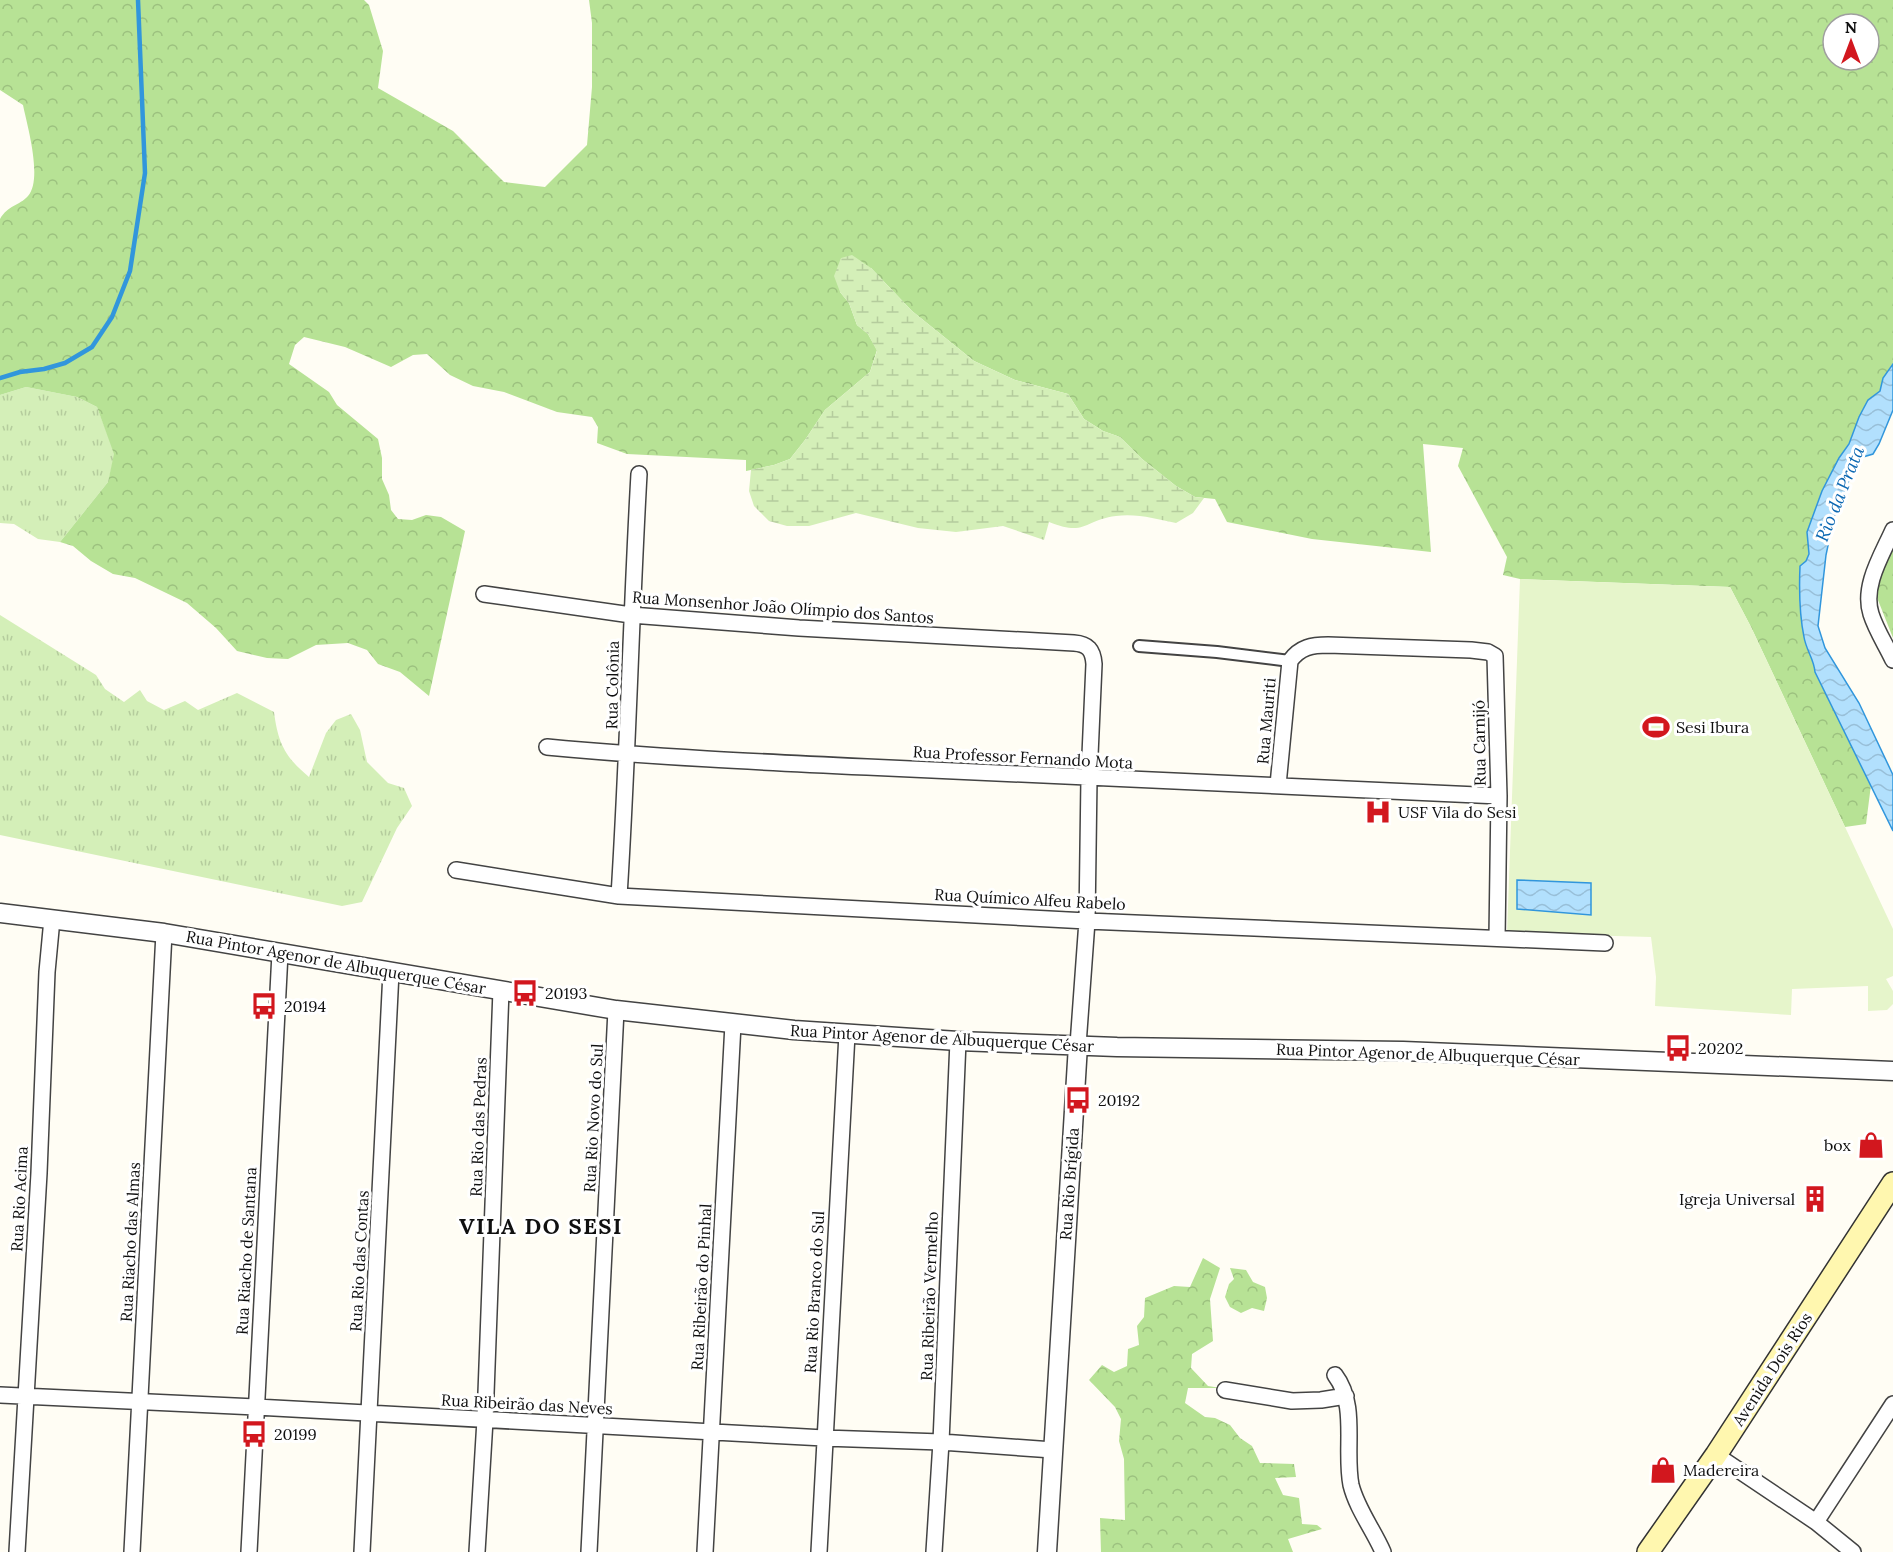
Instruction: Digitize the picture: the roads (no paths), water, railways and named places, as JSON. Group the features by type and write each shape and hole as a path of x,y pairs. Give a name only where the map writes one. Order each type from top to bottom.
{"main road":[{"name":"Avenida Dois Rios","path":"1650,1551 1716,1455 1893,1183"}],"street":[{"name":"Rua Colônia","path":"619,896 628,755 631,615 639,474"},
{"path":"1893,530 1876,571 1868,599 1871,614 1893,660"},
{"name":"Rua Monsenhor João Olímpio dos Santos","path":"484,594 631,615 799,628 1080,644"},
{"name":"Rua Rio Brígida","path":"1047,1552 1087,921 1094,657 1090,649 1080,644"},
{"name":"Rua Carnijó","path":"1290,661 1300,650 1319,645 1471,650 1488,652 1495,656 1498,796 1497,938"},
{"path":"1139,646 1290,661"},
{"name":"Rua Mauriti","path":"1278,784 1290,661"},
{"name":"Rua Professor Fernando Mota","path":"547,747 628,755 1498,796"},
{"name":"Rua Químico Alfeu Rabelo","path":"456,870 619,896 1087,921 1605,942"},
{"name":"Rua Pintor Agenor de Albuquerque César","path":"0,913 164,933 616,1010 733,1024 847,1034 958,1041 1403,1051 1893,1071"},
{"name":"Rua Rio Acima","path":"17,1552 39,1173 47,972 52,919"},
{"name":"Rua Riacho das Almas","path":"132,1552 164,933"},
{"name":"Rua Riacho de Santana","path":"249,1552 280,953"},
{"name":"Rua Rio das Contas","path":"362,1552 391,972"},
{"name":"Rua Rio das Pedras","path":"477,1552 485,1420 501,990"},
{"name":"Rua Rio Novo do Sul","path":"589,1552 616,1010"},
{"name":"Rua Ribeirão do Pinhal","path":"705,1552 733,1024"},
{"name":"Rua Rio Branco do Sul","path":"819,1552 847,1034"},
{"name":"Rua Ribeirão Vermelho","path":"934,1552 941,1442 958,1041"},
{"path":"1335,1376 1346,1396 1348,1455 1352,1486 1357,1501 1383,1552"},
{"path":"1226,1390 1297,1402 1346,1396"},
{"name":"Rua Ribeirão das Neves","path":"0,1395 824,1438 941,1442 1053,1450"},
{"path":"1816,1522 1893,1404"},
{"path":"1716,1455 1816,1522 1853,1552"}],"water":[{"name":"Rio da Prata","path":"1893,364 1893,410 1873,454 1863,457 1855,466 1834,517 1826,555 1818,626 1825,648 1859,703 1893,775 1893,831 1815,672 1802,628 1799,584 1800,566 1809,554 1807,532 1822,491 1849,444 1868,400 1880,391 1883,378"},
{"path":"1517,880 1591,883 1591,915 1517,909"}],"waterway":[{"path":"0,378 65,363 92,347 112,317 130,271 145,173 138,0"}],"place":[{"name":"Sesi Ibura","path":"1656,727"},
{"name":"USF Vila do Sesi","path":"1378,812"},
{"name":"20193","path":"525,993"},
{"name":"20194","path":"264,1006"},
{"name":"20202","path":"1678,1048"},
{"name":"20192","path":"1078,1100"},
{"name":"box","path":"1871,1145"},
{"name":"Igreja Universal","path":"1815,1199"},
{"name":"20199","path":"254,1434"},
{"name":"Madereira","path":"1663,1470"}],"district":[{"name":"VILA DO SESI","path":"541,1226"}]}
